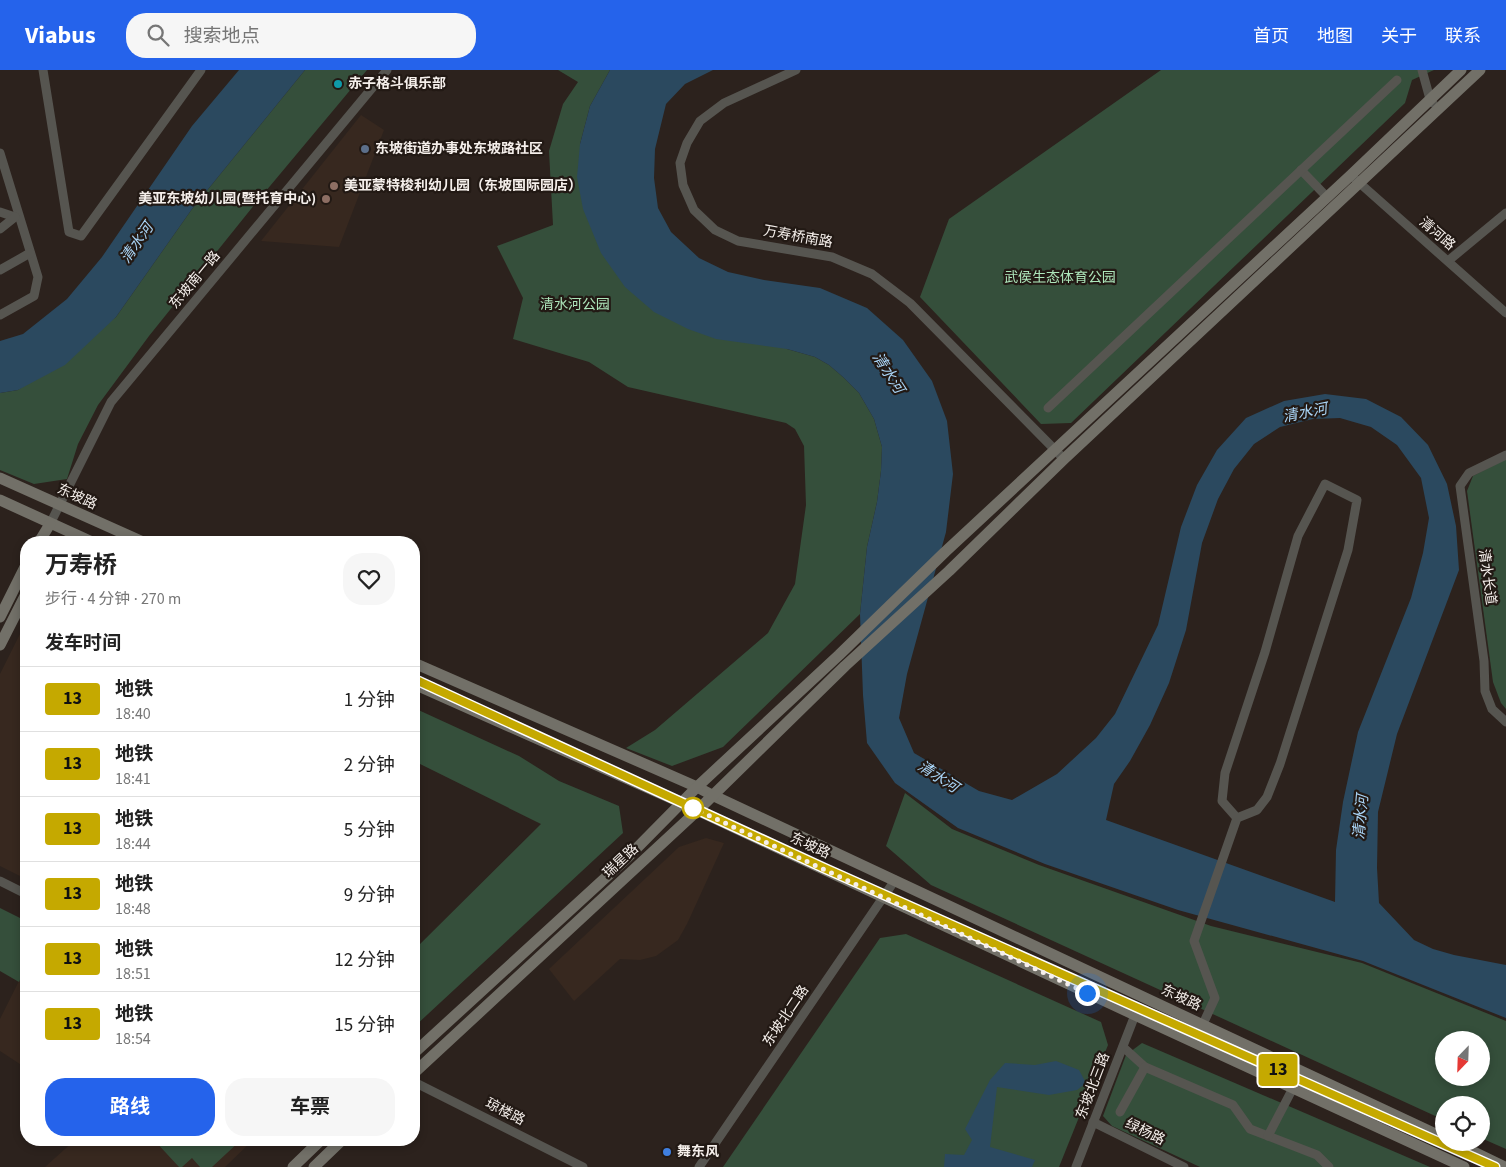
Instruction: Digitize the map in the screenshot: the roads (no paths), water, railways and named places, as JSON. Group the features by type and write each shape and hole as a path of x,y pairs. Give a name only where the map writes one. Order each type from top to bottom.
{"street":[{"path":"43,70 69,232 81,236 201,70"},
{"name":"东坡南一路","path":"50,524 112,402 387,70"},
{"name":"万寿桥南路","path":"796,70 724,103 700,121 687,143 680,163 683,185 694,210 715,230 738,241 832,257 872,274 910,302 1059,455"},
{"path":"1422,70 1430,99 1437,110"},
{"path":"1059,455 1461,70"},
{"path":"1059,455 1359,184 1480,70"},
{"path":"1048,408 1397,80"},
{"path":"0,153 38,277 34,296 0,315"},
{"path":"1301,170 1327,197"},
{"name":"清河路","path":"1351,175 1506,313"},
{"path":"0,212 15,217 0,229"},
{"path":"1448,261 1506,214"},
{"path":"0,270 30,253"},
{"name":"瑞星路","path":"420,1048 627,858 697,787 839,655 945,552 1059,455"},
{"name":"瑞星路","path":"420,1067 697,811 845,666 949,570 1059,455"},
{"name":"清水长道","path":"1506,455 1469,473 1460,486 1484,661 1485,691 1492,710 1506,722"},
{"name":"东坡路","path":"0,478 129,536"},
{"path":"1202,1024 1216,998 1194,941 1237,818 1257,810 1267,798 1280,764 1348,550 1357,500 1325,484 1298,536 1265,652 1225,773 1222,801 1237,818"},
{"path":"0,500 78,536"},
{"path":"43,536 50,524"},
{"path":"47,536 50,524"},
{"path":"0,617 20,577"},
{"path":"0,645 20,606"},
{"name":"东坡路","path":"420,666 697,787 1435,1134"},
{"name":"东坡路","path":"420,687 682,803 1464,1167"},
{"name":"东坡北二路","path":"699,1167 895,880"},
{"path":"0,881 20,891"},
{"name":"东坡北三路","path":"1076,1167 1135,1015"},
{"path":"1123,1047 1145,1066 1233,1105 1250,1129 1317,1155 1329,1167"},
{"path":"1120,1112 1145,1066"},
{"name":"琼楼路","path":"420,1085 583,1167"},
{"path":"1268,1136 1293,1088"},
{"name":"绿杨路","path":"1093,1122 1184,1167"},
{"path":"293,1167 315,1146"},
{"path":"314,1167 336,1146"},
{"path":"1472,1151 1505,1167"}],"water":[{"name":"清水河","path":"239,70 305,70 192,209 116,317 65,365 18,390 0,393 0,341 23,334 67,299 102,257 192,126"},
{"name":"清水河","path":"610,70 713,70 685,84 666,104 655,149 654,178 658,208 671,232 699,258 728,272 764,280 820,288 867,308 903,340 932,381 947,421 953,474 946,532 907,674 899,718 914,753 979,791 1012,800 1057,774 1096,738 1115,714 1158,625 1181,527 1197,485 1217,450 1246,418 1284,401 1325,394 1366,399 1401,417 1428,445 1447,484 1456,526 1459,570 1397,734 1378,812 1377,868 1379,903 1414,940 1433,949 1454,955 1506,965 1506,1018 1363,961 1178,910 1045,864 958,828 895,783 867,743 863,695 860,614 867,547 877,502 882,447 874,419 859,393 829,365 815,357 787,349 716,339 688,329 654,312 625,287 601,253 583,209 577,177 580,144 590,106","holes":["1340,418 1371,427 1397,445 1421,478 1429,518 1423,553 1411,598 1358,732 1343,802 1336,850 1335,902 1106,820 1114,784 1130,761 1150,725 1169,683 1186,630 1202,543 1218,499 1234,469 1254,444 1280,427 1313,419"]},
{"path":"1056,1061 1079,1070 1086,1083 1077,1090 1049,1095 997,1087 990,1147 1035,1160 1032,1167 944,1167 945,1154 964,1155 972,1140 965,1129 990,1080 1005,1063 1035,1065"}],"metro line":[{"name":"13","path":"420,682 824,868 1495,1167"}],"place":[{"name":"赤子格斗俱乐部","path":"338,84"},
{"name":"东坡街道办事处东坡路社区","path":"365,149"},
{"name":"美亚蒙特梭利幼儿园（东坡国际园店）","path":"334,186"},
{"name":"美亚东坡幼儿园(暨托育中心)","path":"326,199"},
{"name":"舞东风","path":"667,1152"}],"park label":[{"name":"武侯生态体育公园","path":"1060,278"},
{"name":"清水河公园","path":"575,305"}]}
